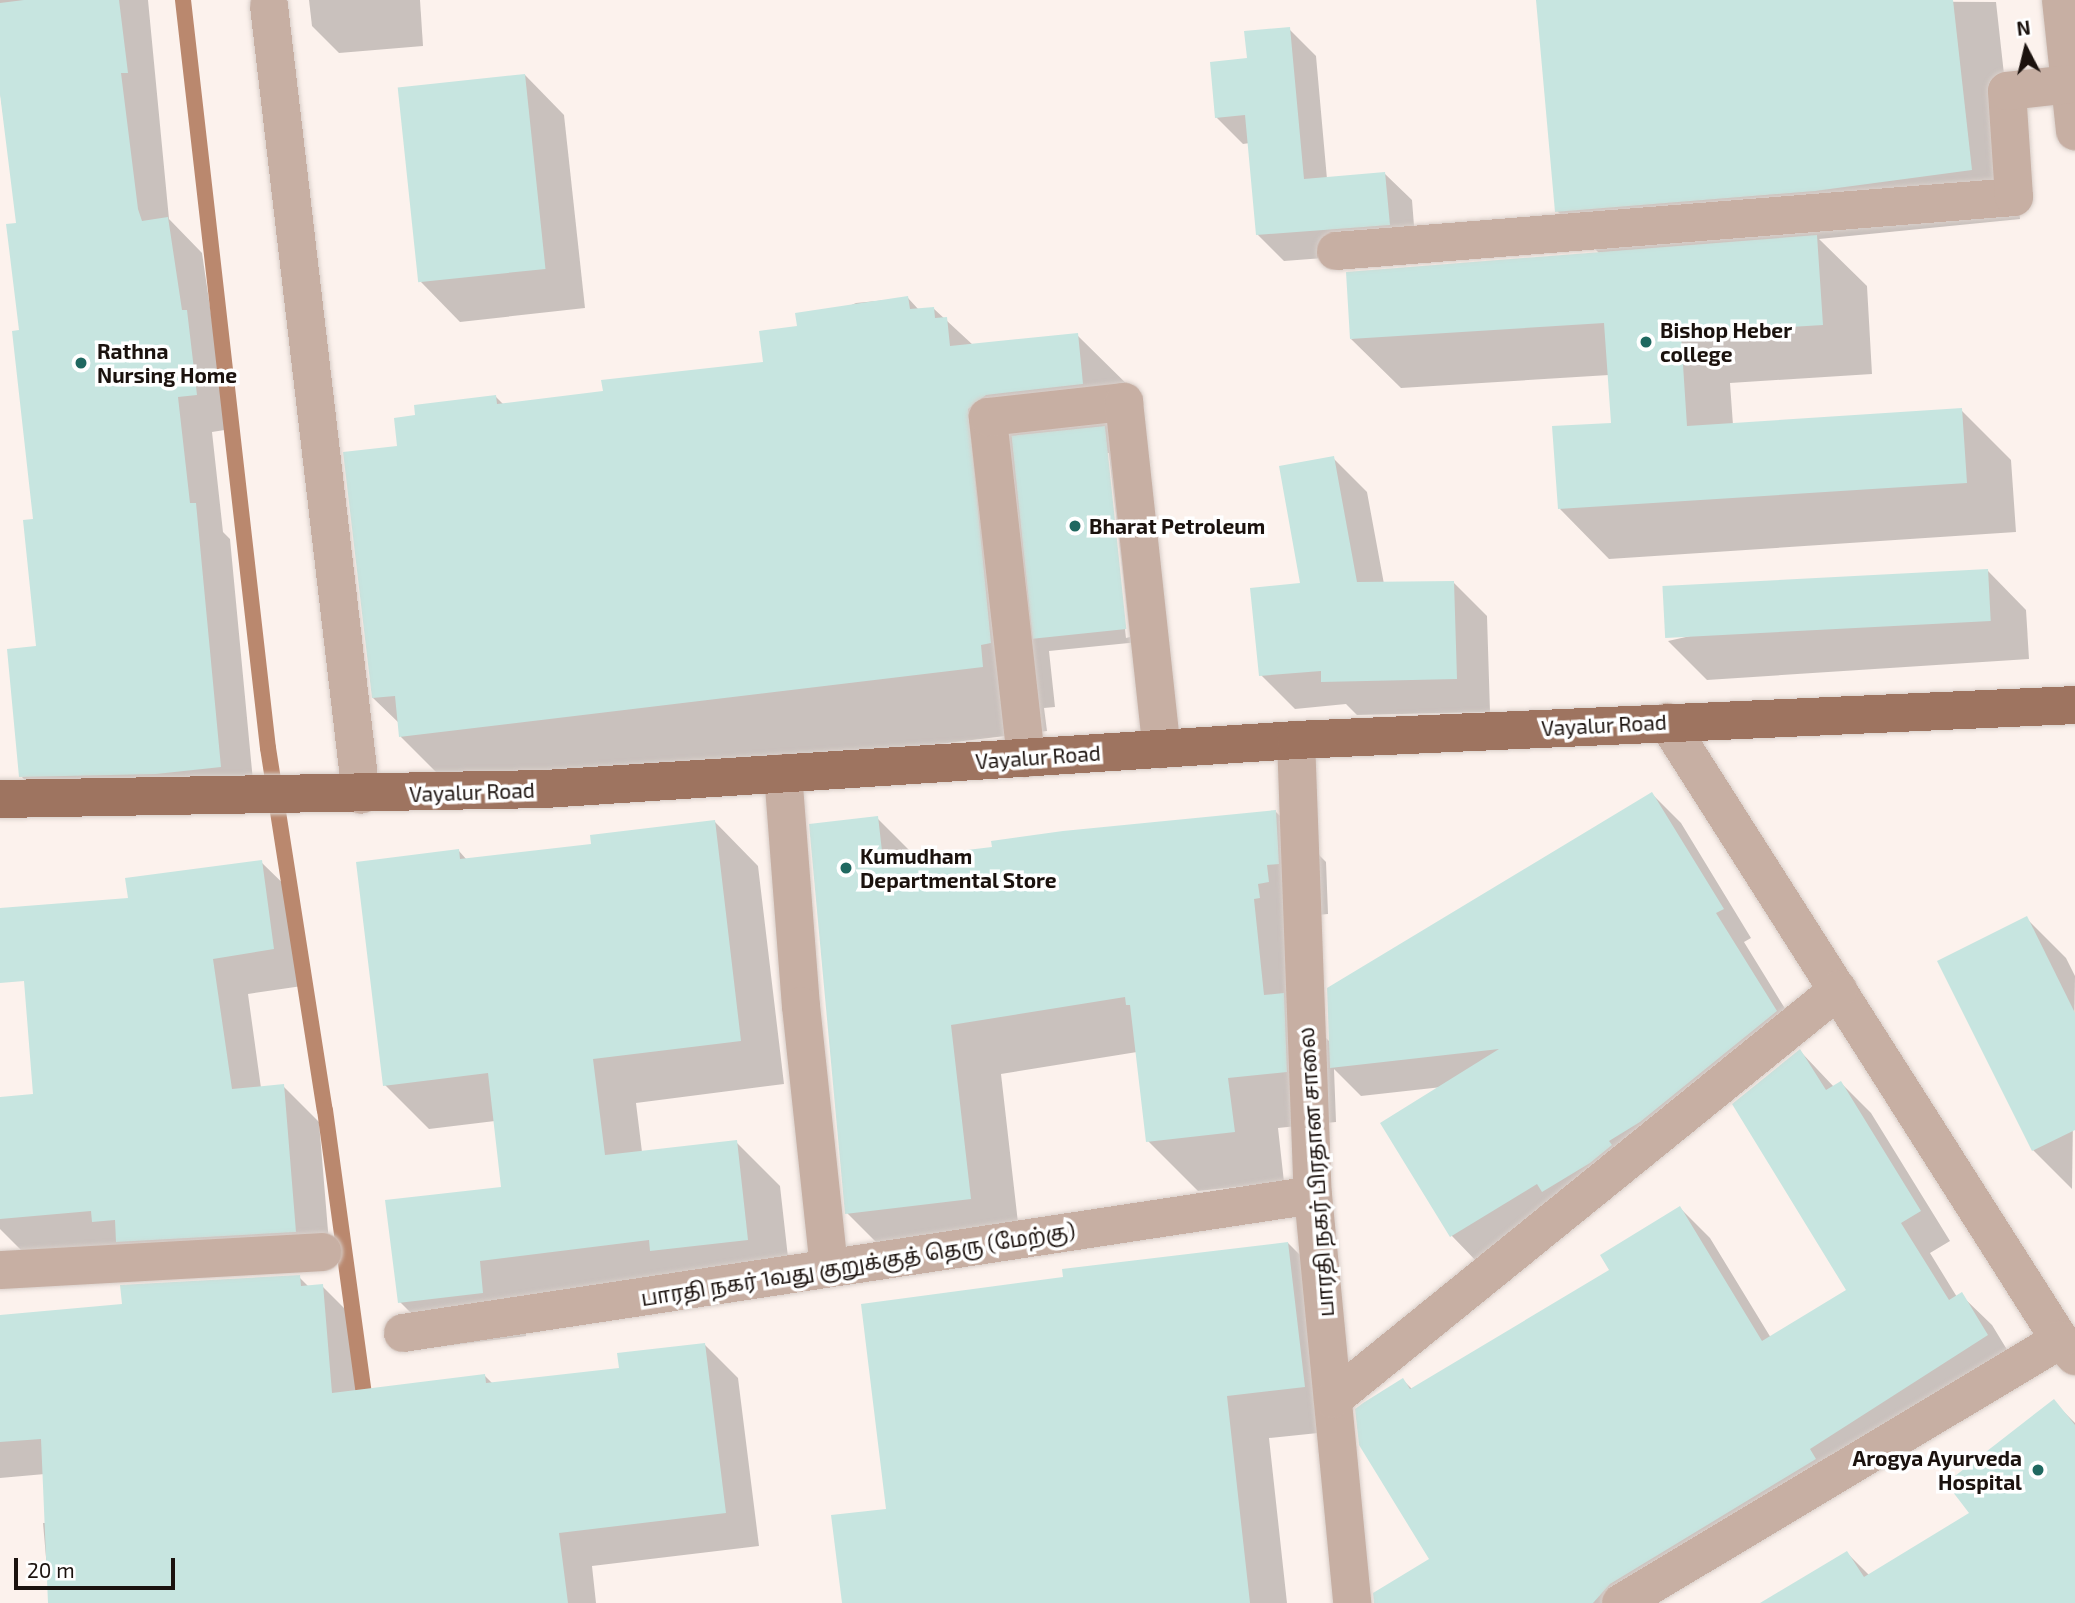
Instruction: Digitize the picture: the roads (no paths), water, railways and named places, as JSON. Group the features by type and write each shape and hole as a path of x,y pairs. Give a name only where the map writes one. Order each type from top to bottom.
{"main road":[{"name":"Vayalur Road","path":"0,799 349,795 783,773 1296,740 2075,705"}],"street":[{"path":"2062,0 2075,131"},
{"path":"269,6 349,795"},
{"path":"1336,251 2014,197 2007,91 2070,84"},
{"path":"1026,758 988,417 1124,402 1162,749"},
{"path":"1621,1603 2068,1348 1667,722"},
{"name":"பாரதி நகர் பிரதான சாலை","path":"1296,740 1313,1195 1352,1603"},
{"path":"783,773 829,1267"},
{"path":"1333,1399 1838,990"},
{"name":"பாரதி நகர் 1வது குறுக்குத் தெரு (மேற்கு)","path":"403,1333 1313,1195"},
{"path":"0,1270 322,1252"}],"waterway":[{"path":"183,0 268,748 325,1110 366,1410"}],"place":[{"name":"Bishop Heber college","path":"1646,342"},
{"name":"Rathna Nursing Home","path":"81,363"},
{"name":"Bharat Petroleum","path":"1075,526"},
{"name":"Kumudham Departmental Store","path":"846,868"},
{"name":"Arogya Ayurveda Hospital","path":"2038,1470"}]}
